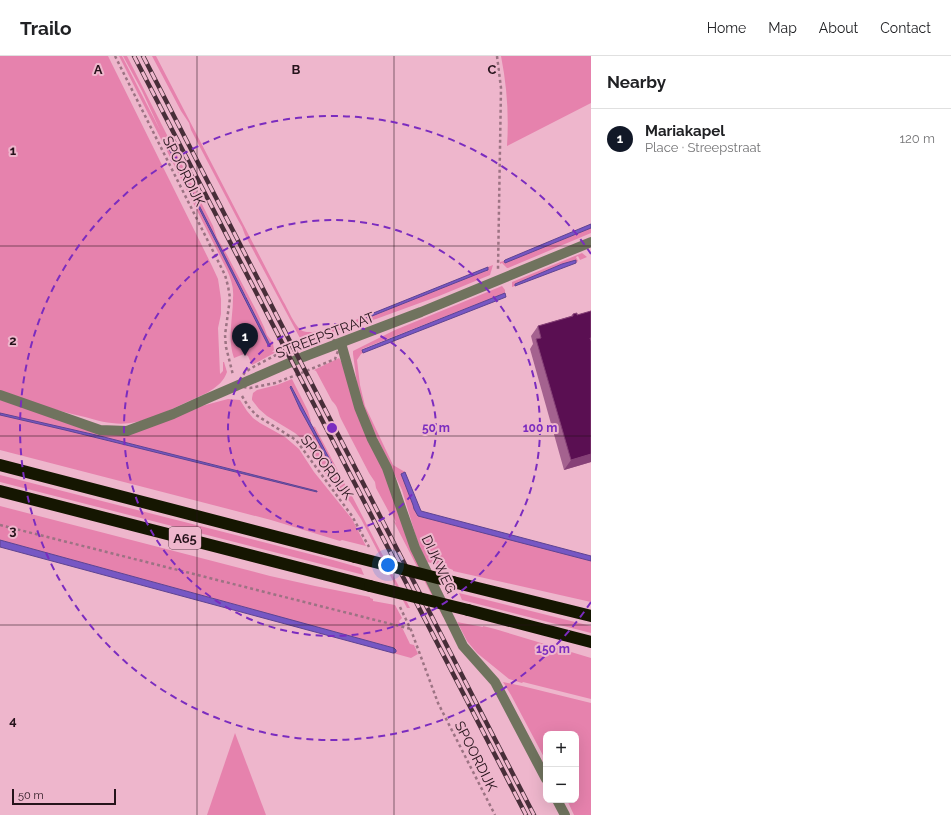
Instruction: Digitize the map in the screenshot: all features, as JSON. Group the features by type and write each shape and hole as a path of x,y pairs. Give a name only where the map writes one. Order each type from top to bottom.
{"highway":[{"name":"A65","path":"0,465 355,557 591,616"},
{"name":"A65","path":"0,491 591,642"}],"street":[{"name":"STREEPSTRAAT","path":"0,395 100,430 127,431 172,414 303,357 498,281 591,242"},
{"name":"DIJKWEG","path":"341,343 359,407 372,439 387,468 415,548 463,646 496,682 543,773"},
{"path":"559,803 565,815"}],"path":[{"name":"SPOORDIJK","path":"115,56 225,275 230,298 225,335 226,347 236,386 248,406 256,415 296,440 352,516 372,553"},
{"path":"497,56 501,88 498,281"},
{"path":"0,525 411,630"},
{"name":"SPOORDIJK","path":"397,602 411,630 438,703 495,815"}],"shaded area":[{"path":"0,56 108,56 218,279 221,299 221,314 218,328 220,374 223,371 223,362 227,372 220,383 210,391 143,421 123,424 104,422 63,412 0,392"},
{"path":"119,56 122,56 160,130 142,91 123,56 127,56 213,226 217,238 256,310 267,335 273,343 274,350 272,352 278,351 252,365 248,356 244,354 234,358 231,343 233,291 227,270","holes":["167,145 192,191 213,235 271,347 220,251"]},
{"path":"152,56 156,56 291,317 301,330 306,332 314,332 366,316 367,318 488,270 488,267 493,265 490,275 439,296 376,319 316,337 303,337 303,340 301,340 245,235 191,130 189,123 181,111"},
{"path":"501,56 591,56 591,103 507,146 507,101"},
{"path":"167,145 209,224 270,347 268,345"},
{"path":"591,224 591,228 505,263 504,261 505,260"},
{"path":"591,228 591,233 508,268 502,263 500,264 500,262 504,261 505,263"},
{"path":"582,253 587,257 580,260 578,256 576,257 578,261 576,263 576,260 562,264 515,284 515,286 512,287 512,282"},
{"path":"576,260 576,263 515,286 515,284 562,264"},
{"path":"488,267 488,270 367,318 366,316"},
{"path":"502,286 505,293 362,349 363,353 357,360 360,385 365,406 393,465 405,472 402,474 414,505 413,507 419,516 591,561 591,602 453,571 448,567 427,562 452,612 422,554 402,490 364,410 357,384 353,351 395,330"},
{"path":"505,293 506,297 363,353 362,350"},
{"path":"339,358 349,375 447,618 443,617 393,520 396,523 392,513 390,514 376,488 375,482 341,419 337,407 314,370"},
{"path":"292,379 308,411 310,422 291,386 290,387 300,409 337,476 338,475 312,426 315,427 410,608 407,608 361,519 350,502 327,476 303,440 295,433 267,416 252,400 253,393 257,390 277,385"},
{"path":"291,386 338,475 337,476 300,409 290,387"},
{"path":"228,399 240,400 253,418 285,437 299,449 314,472 352,519 366,546 342,540 340,541 271,520 0,450 0,415 317,492 96,435 0,413 0,400 117,432"},
{"path":"0,413 96,435 317,492 0,415"},
{"path":"405,472 421,511 591,556 591,561 418,516 401,474"},
{"path":"0,475 333,560 361,568 364,575 0,482"},
{"path":"0,506 270,576 370,597 373,601 395,605 402,618 399,621 410,644 414,645 418,654 411,658 393,653 396,652 394,648 0,540"},
{"path":"0,540 394,648 396,652 393,653 0,547"},
{"path":"459,593 591,626 591,633 462,600"},
{"path":"457,622 495,629 591,658 591,699 509,679 477,653 467,641"},
{"path":"503,682 591,703 591,815 574,815 568,803 579,803 579,731 543,731 543,755"},
{"path":"235,733 266,815 207,815"}],"building":[{"path":"591,311 591,454 571,460 536,339 541,338 538,326 573,316 573,314 577,313 577,315"}],"railway":[{"path":"134,56 526,815"},
{"path":"143,56 534,815"}],"place":[{"name":"Mariakapel","path":"245,356"}]}
